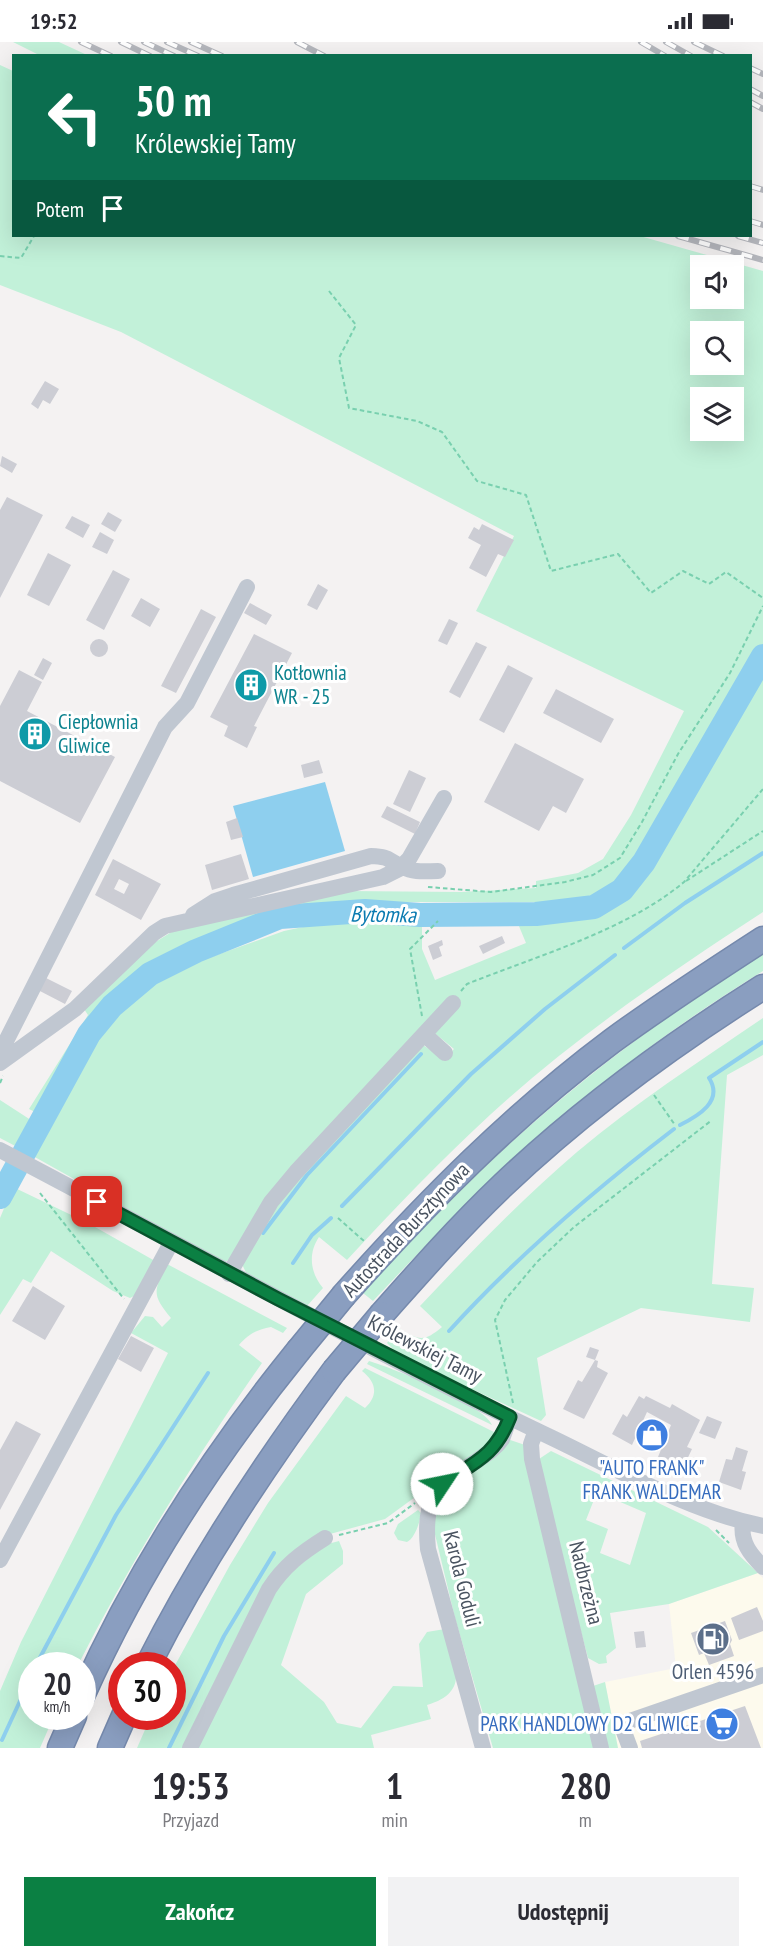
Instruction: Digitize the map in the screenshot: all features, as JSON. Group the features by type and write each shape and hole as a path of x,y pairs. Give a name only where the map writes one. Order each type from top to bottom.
{"highway":[{"name":"Autostrada Bursztynowa","path":"96,1669 145,1575 203,1479 247,1414 344,1294 441,1191 533,1106 611,1042 684,990 763,939"},
{"name":"Autostrada Bursztynowa","path":"154,1652 180,1600 238,1504 334,1371 440,1248 504,1184 562,1133 650,1063 763,987"},
{"path":"60,1748 68,1730"},
{"path":"110,1748 118,1730"}],"street":[{"path":"0,1053 165,727 187,703 247,587"},
{"path":"0,1063 75,1009 159,929 185,921 383,877 401,867 421,842 444,798"},
{"path":"185,921 208,905 233,895 371,856 389,856 401,867 418,872 438,871"},
{"path":"229,1274 252,1232 290,1179 453,1003"},
{"path":"424,1034 445,1053"},
{"name":"Królewskiej Tamy","path":"0,1150 229,1274 536,1430 685,1501 743,1522 763,1526"},
{"path":"0,1560 171,1243"},
{"path":"442,1484 491,1452 514,1419"},
{"name":"Nadbrzeżna","path":"536,1430 531,1444 532,1459 601,1748"},
{"name":"Karola Goduli","path":"442,1484 433,1498 429,1512 426,1529 428,1549 483,1748"},
{"path":"743,1522 744,1541 748,1551 763,1567"},
{"path":"190,1748 234,1654 268,1589 283,1568 300,1554 325,1539"},
{"path":"630,1748 621,1725 763,1675"}],"path":[{"path":"0,256 21,258 33,237"},
{"path":"329,291 356,325 339,358 349,408 417,421 442,432 477,481 526,495 551,571 618,554 651,593 683,571 709,584 726,572 763,598"},
{"path":"435,889 491,892 565,882 593,875 620,858 678,754 730,673 763,606"},
{"path":"684,882 763,789"},
{"path":"453,1003 467,984 618,924 656,903 763,831"},
{"path":"424,1034 410,949 438,921"},
{"path":"654,1095 675,1125"},
{"path":"514,1419 495,1320 505,1299 537,1262 574,1227 712,1120"},
{"path":"40,1193 119,1293 136,1310"},
{"path":"338,1218 364,1241"},
{"path":"325,1539 388,1523 442,1484"}],"shaded area":[{"path":"758,1573 763,1578 763,1748 618,1748 605,1682 676,1668 669,1604"}],"green space":[{"path":"13,42 59,42 85,54 37,54"},
{"path":"0,65 12,71 12,237 644,237 707,255 690,255 690,309 744,309 744,266 763,271 763,912 623,1007 555,1059 491,1114 436,1167 347,1260 319,1237 313,1250 312,1263 315,1276 323,1288 307,1306 247,1275 242,1264 246,1250 276,1203 423,1045 444,1059 454,1049 426,1026 318,1138 269,1196 234,1256 224,1263 33,1156 89,1046 105,1025 143,989 183,967 284,931 331,921 400,924 455,919 457,924 422,927 422,949 435,980 526,943 516,919 538,922 536,902 357,902 280,911 179,951 129,981 93,1021 39,1114 29,1109 88,1015 84,1009 149,946 178,928 282,901 346,891 461,892 536,888 536,881 578,873 603,859 631,815 684,711 476,611 514,536 121,332 0,285"},
{"path":"763,953 763,971 655,1043 605,1082 509,1164 373,1301 363,1293 454,1197 501,1151 551,1108 654,1027"},
{"path":"763,1018 763,1055 727,1075 712,1284 754,1288 750,1322 641,1308 537,1358 546,1415 541,1421 400,1356 387,1343 398,1328 416,1337 425,1338 442,1327 420,1306 516,1208 556,1170 622,1116"},
{"path":"0,1100 37,1124 21,1149 0,1138"},
{"path":"13,1187 88,1223 155,1261 138,1294 130,1298 113,1291 51,1251 31,1283 23,1279 0,1315 0,1218"},
{"path":"167,1264 287,1328 283,1333 271,1327 257,1331 239,1345 262,1363 212,1436 165,1511 85,1652 18,1652 18,1730 48,1730 40,1748 0,1748 0,1691 21,1642 168,1353 131,1333 145,1316 153,1317 162,1327 171,1318 158,1297 159,1280"},
{"path":"369,1361 417,1379 456,1398 486,1417 492,1425 367,1364"},
{"path":"365,1368 494,1432 487,1446 450,1470 438,1465 440,1479 385,1519 319,1537 289,1555 186,1748 137,1748 145,1730 186,1730 186,1652 182,1652 230,1565 268,1503 346,1396 365,1408 369,1403 374,1393 373,1384 362,1371"},
{"path":"507,1439 525,1445 594,1748 493,1748 455,1618 433,1526 438,1503 448,1487"},
{"path":"551,1451 708,1527 758,1573 669,1604 610,1613 616,1648 606,1656 607,1663 599,1664 588,1658 536,1461","holes":["597,1492 646,1513 630,1565 600,1553 608,1529 586,1520"]},
{"path":"418,1510 421,1513 417,1529 412,1537 407,1542 398,1540 394,1533 398,1524"},
{"path":"339,1541 343,1551 343,1564 306,1594 281,1665 324,1702 337,1723 361,1728 393,1686 423,1687 419,1644 427,1632 445,1629 456,1674 455,1684 450,1692 427,1705 431,1719 371,1735 374,1748 196,1748 275,1586 324,1545"},
{"path":"605,1682 618,1748 606,1748 593,1686"}],"water":[{"path":"325,782 345,851 253,877 233,806"}],"building":[{"path":"45,381 59,389 50,404 43,400 38,409 31,404"},
{"path":"2,456 17,464 12,473 0,466"},
{"path":"7,497 43,515 0,598 0,510"},
{"path":"108,512 122,520 115,532 101,524"},
{"path":"72,516 90,525 83,538 65,528"},
{"path":"482,524 514,540 505,557 498,554 486,577 469,568 481,545 468,538 474,527 479,530"},
{"path":"100,532 114,540 107,554 92,547"},
{"path":"48,553 71,565 49,606 27,595"},
{"path":"113,570 130,579 104,630 86,620"},
{"path":"318,584 328,590 317,610 307,605"},
{"path":"141,598 160,609 150,627 131,616"},
{"path":"250,603 272,615 266,625 244,613"},
{"path":"201,609 216,617 176,693 161,686"},
{"path":"449,619 458,623 447,645 438,641"},
{"name":"Kotłownia WR - 25","path":"254,634 292,653 254,726 257,727 247,748 224,736 228,726 210,717"},
{"path":"99,639 105,642 108,648 105,654 99,657 93,654 90,648 93,642"},
{"path":"476,642 487,647 460,698 449,692"},
{"path":"43,658 52,663 43,680 34,675"},
{"path":"508,665 533,678 504,733 479,720"},
{"name":"Ciepłownia Gliwice","path":"19,670 42,682 27,711 115,757 80,823 0,781 0,706"},
{"path":"556,689 614,719 601,743 543,713"},
{"path":"515,743 584,779 566,813 553,806 539,831 484,802"},
{"path":"319,760 323,773 304,778 301,765"},
{"path":"409,770 426,778 410,812 393,804"},
{"path":"387,806 420,822 415,834 381,817"},
{"path":"237,818 243,837 231,840 226,822"},
{"path":"241,854 249,879 212,890 205,865"},
{"path":"113,859 161,884 141,920 95,895","holes":["119,879 129,884 124,894 114,889"]},
{"path":"502,936 505,943 483,954 479,946"},
{"path":"442,940 443,945 439,947 442,956 433,960 428,946"},
{"path":"42,976 72,991 65,1004 36,989"},
{"path":"33,1286 65,1306 45,1340 12,1321"},
{"path":"131,1336 154,1348 141,1372 118,1359"},
{"path":"590,1347 599,1350 595,1360 586,1357"},
{"path":"595,1360 598,1361 597,1367 608,1373 584,1419 563,1409 578,1380 582,1382"},
{"path":"639,1396 644,1399 646,1396 670,1408 672,1404 700,1420 687,1447 692,1449 683,1468 658,1457 671,1425 647,1412 632,1445 612,1434 623,1414 627,1417"},
{"path":"707,1416 722,1422 715,1439 699,1433"},
{"path":"16,1421 41,1434 0,1510 0,1450"},
{"path":"736,1447 748,1451 742,1471 746,1472 741,1490 719,1482 726,1459 732,1460"},
{"path":"757,1607 763,1621 763,1631 739,1640 731,1618"},
{"path":"725,1621 732,1640 730,1644 734,1656 709,1665 704,1653 699,1655 691,1633"},
{"path":"644,1631 646,1647 636,1648 634,1632"},
{"name":"PARK HANDLOWY D2 GLIWICE","path":"745,1706 761,1748 642,1748 640,1741"}],"waterway":[{"name":"Bytomka","path":"0,1197 89,1034 112,1006 150,974 196,951 280,917 365,911 420,915 536,914 594,907 622,890 644,862 763,656"},
{"path":"624,948 685,903 763,853"},
{"path":"342,1206 471,1074 545,1009 615,955"},
{"path":"680,1125 701,1112 711,1101 713,1086 709,1078 763,1042"},
{"path":"263,1233 307,1175 421,1054"},
{"path":"449,1331 529,1250 614,1176 674,1129"},
{"path":"293,1263 312,1235 331,1218"},
{"path":"43,1652 116,1515 208,1373"},
{"path":"169,1748 224,1636 274,1553"},
{"path":"2,1740 18,1705"}],"railway":[{"path":"81,42 107,54"},
{"path":"121,42 146,54"},
{"path":"144,42 170,54"},
{"path":"167,42 194,54"},
{"path":"191,42 218,54"},
{"path":"297,42 320,54"},
{"path":"641,42 662,54"},
{"path":"666,42 687,54"},
{"path":"694,42 719,54"},
{"path":"752,69 763,74"},
{"path":"752,90 763,96"},
{"path":"752,103 763,109"},
{"path":"752,187 763,190"},
{"path":"752,222 763,225"},
{"path":"682,237 763,260"},
{"path":"742,237 763,243"}],"place":[{"name":"Kotłownia WR - 25","path":"251,685"},
{"name":"Ciepłownia Gliwice","path":"35,734"},
{"name":"\"AUTO FRANK\" FRANK WALDEMAR","path":"652,1435"},
{"name":"Orlen 4596","path":"713,1639"},
{"name":"PARK HANDLOWY D2 GLIWICE","path":"722,1724"}],"route":[{"path":"97,1202 278,1299 510,1417 501,1439 491,1452 442,1484"}]}
